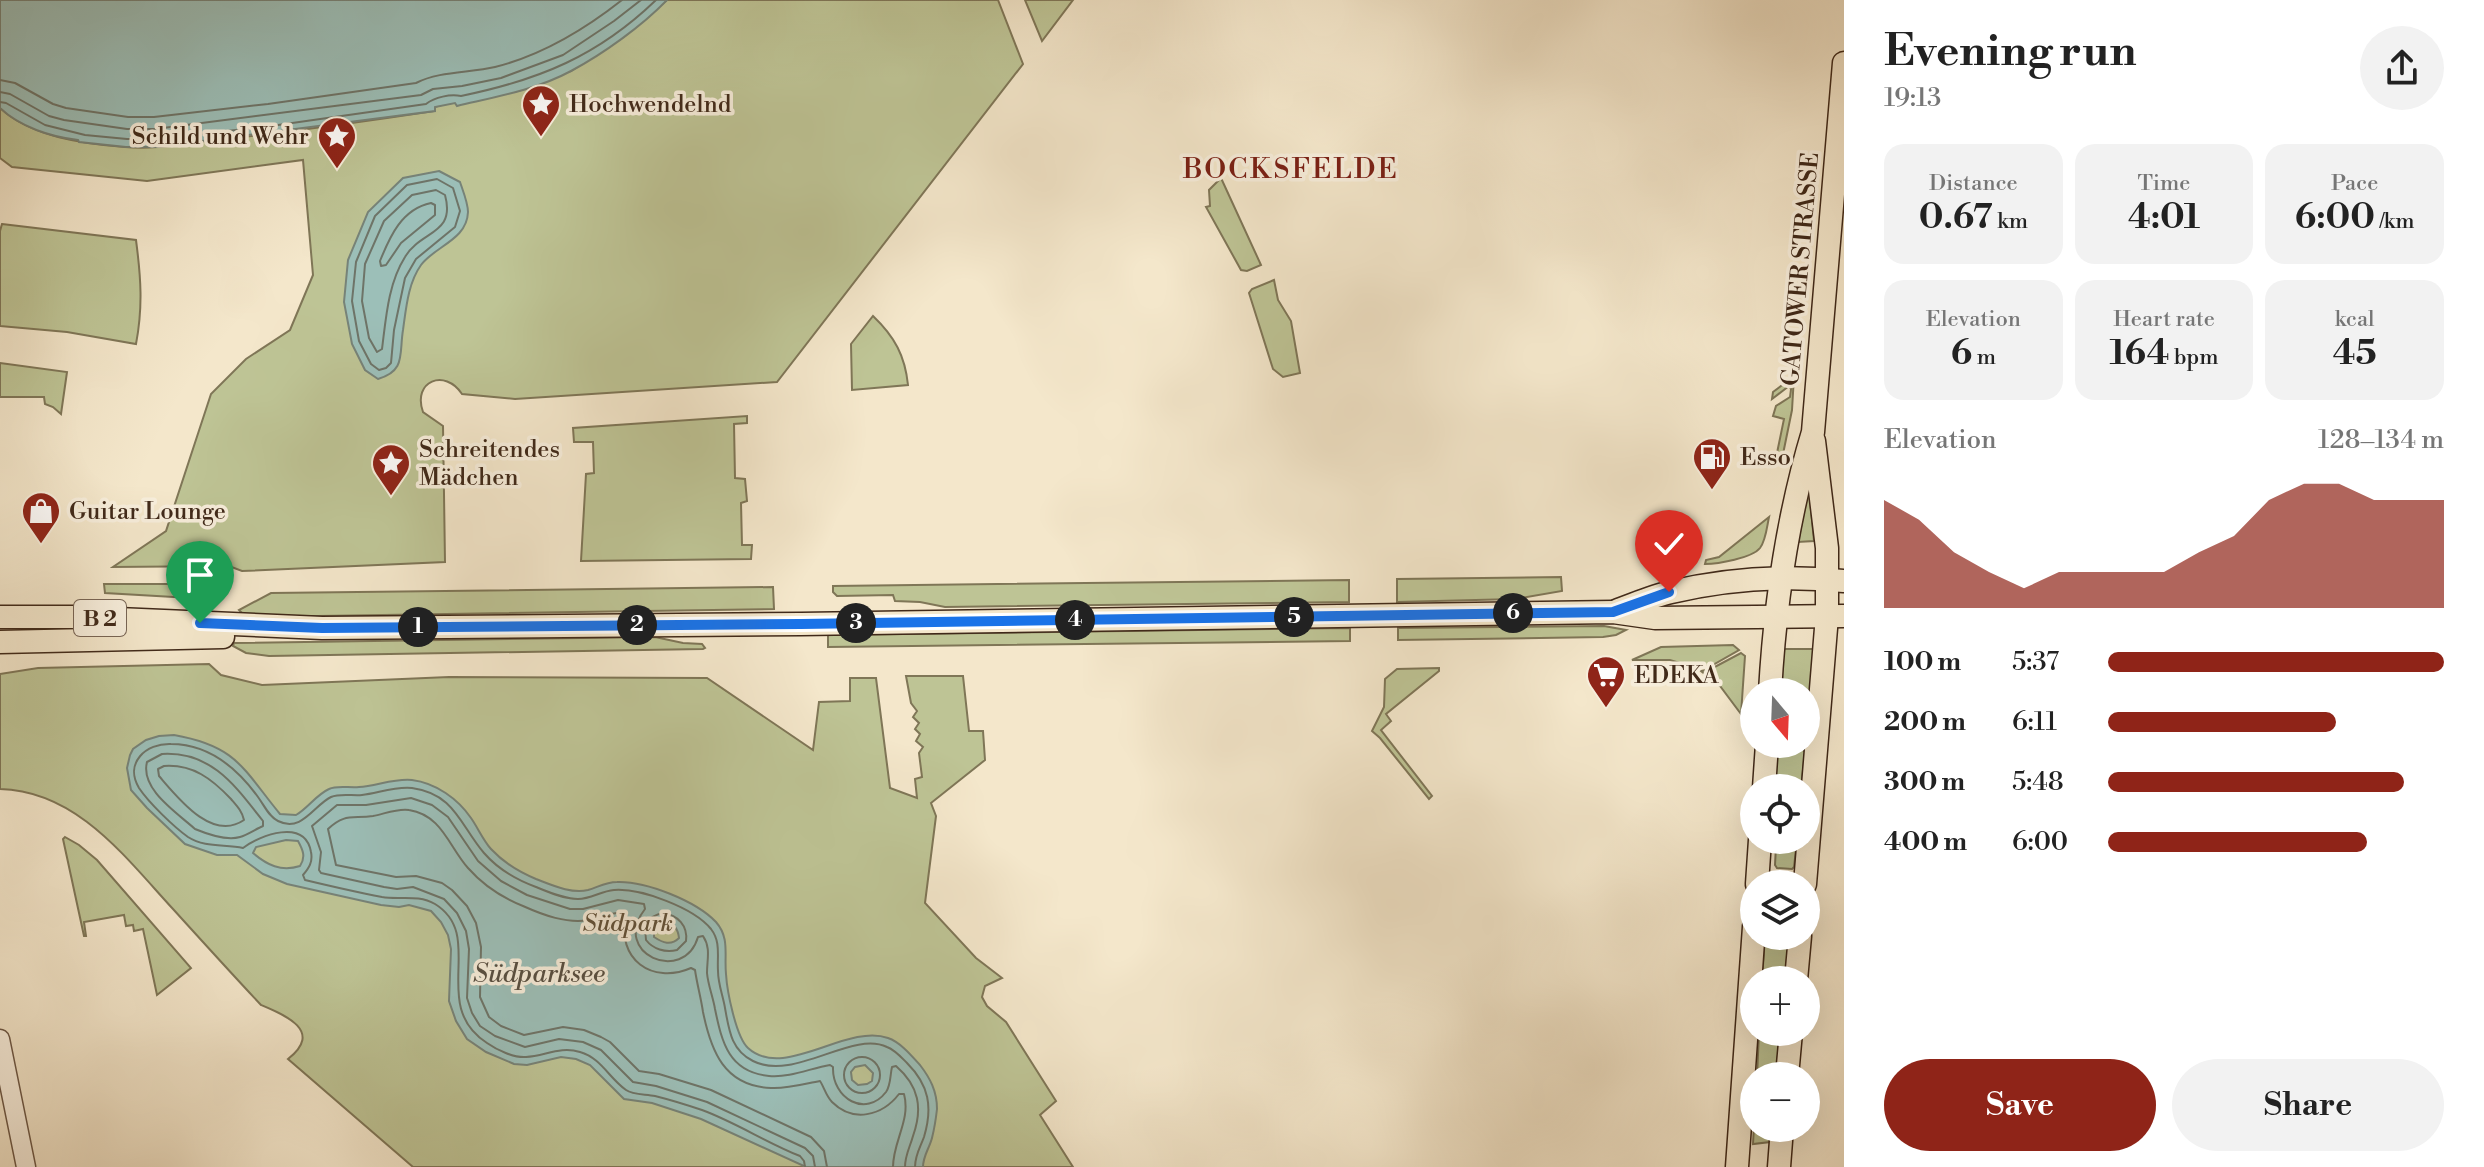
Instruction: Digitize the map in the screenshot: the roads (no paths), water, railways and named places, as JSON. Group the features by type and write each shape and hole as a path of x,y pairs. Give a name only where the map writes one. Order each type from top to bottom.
{"main road":[{"name":"GATOWER STRASSE","path":"1807,870 1836,616 1836,580 1827,548 1813,432 1844,63"},
{"name":"GATOWER STRASSE","path":"1771,678 1779,578 1801,469 1813,432"},
{"name":"B 2","path":"1613,612 1669,592 1752,580 1836,580"},
{"name":"B 2","path":"0,617 322,628 1613,612 1655,618 1836,616"},
{"name":"B 2","path":"0,642 204,638 322,628"},
{"path":"1737,1167 1752,950"},
{"path":"1779,1167 1781,1142"}],"street":[{"path":"0,1039 26,1167"}],"water":[{"path":"0,0 667,0 634,29 583,64 558,78 515,92 457,106 455,103 435,107 435,111 156,147 126,147 79,142 47,134 26,126 0,108"},
{"path":"439,171 460,182 468,208 466,222 456,236 427,258 417,272 410,288 400,360 393,371 378,379 365,370 352,344 344,302 348,260 368,212 403,178"},
{"name":"Südparksee","path":"174,735 195,740 225,753 247,772 280,814 296,815 332,788 399,780 421,782 438,788 460,804 491,849 517,870 530,876 575,891 613,882 642,885 696,907 716,922 723,934 730,1002 736,1024 748,1048 763,1056 779,1058 871,1035 897,1042 920,1065 932,1085 937,1109 923,1167 806,1167 701,1119 652,1103 624,1099 590,1065 576,1059 561,1057 527,1065 514,1064 486,1052 467,1039 456,1021 449,1001 451,949 448,935 431,911 409,905 381,905 287,884 263,874 237,855 217,855 185,844 131,790 127,768 133,749 159,736","holes":["286,840 298,841 303,854 300,866 275,866 253,853 256,847","663,921 670,923 679,938 670,943 661,941 654,937 654,926","865,1065 873,1073 872,1081 858,1085 852,1080 851,1072 855,1067"]}],"place":[{"name":"Hochwendelnd","path":"541,138"},
{"name":"Schild und Wehr","path":"337,170"},
{"name":"Esso","path":"1712,491"},
{"name":"Schreitendes Mädchen","path":"391,497"},
{"name":"Guitar Lounge","path":"41,545"},
{"name":"EDEKA","path":"1606,709"}],"district":[{"name":"BOCKSFELDE","path":"1291,168"}],"park label":[{"name":"Südpark","path":"628,923"}]}
